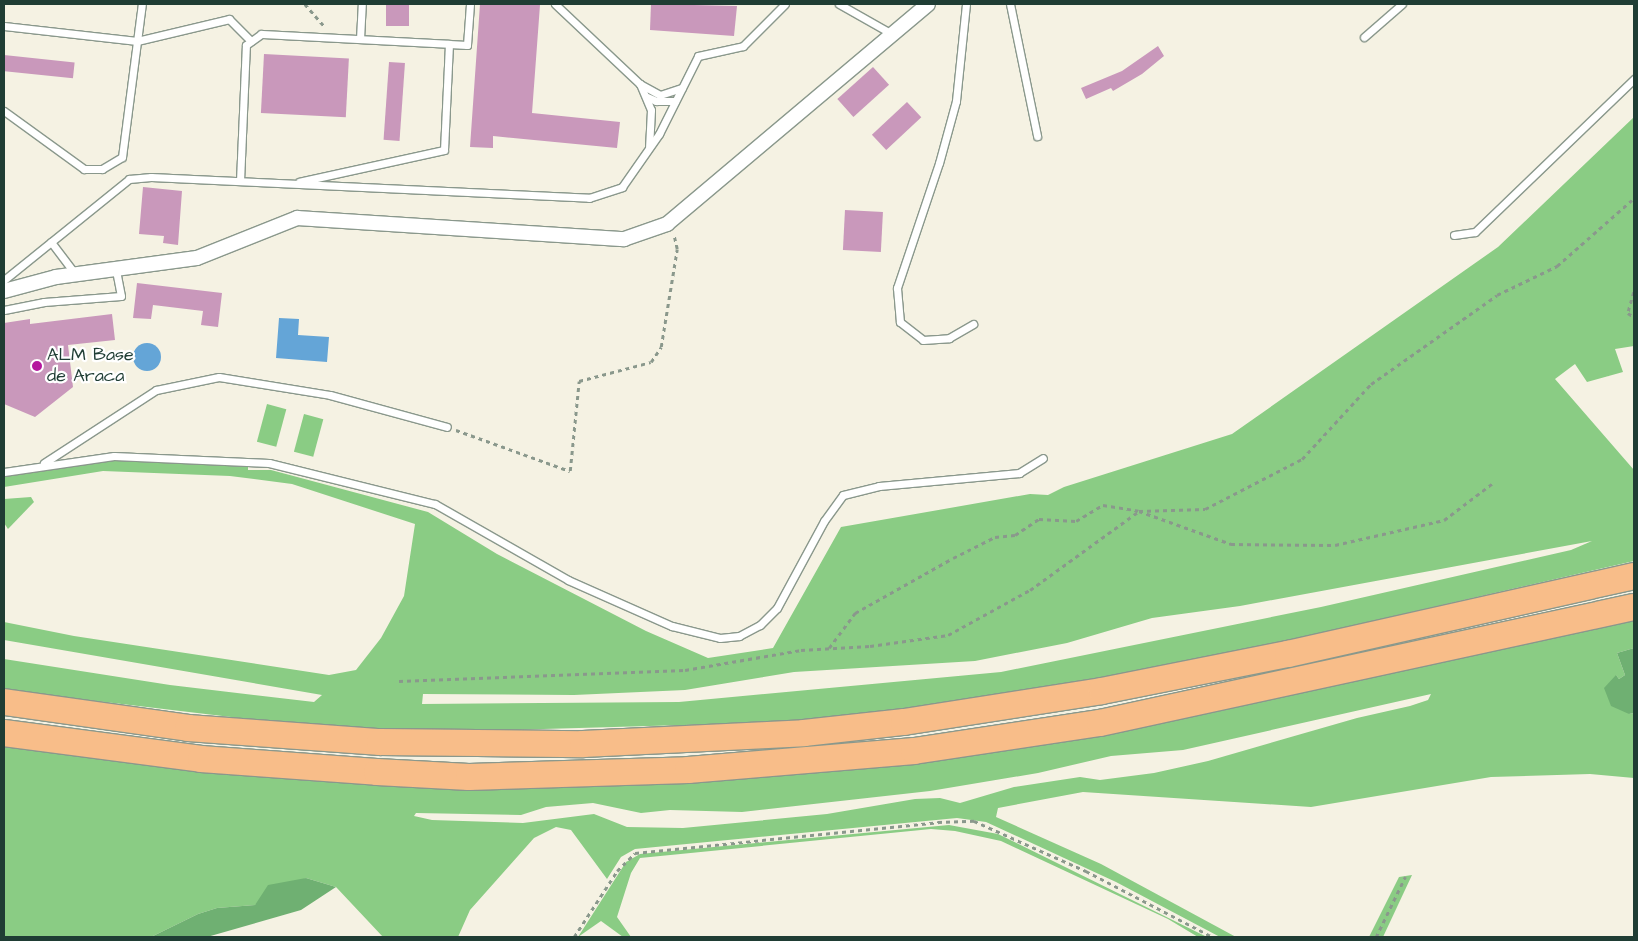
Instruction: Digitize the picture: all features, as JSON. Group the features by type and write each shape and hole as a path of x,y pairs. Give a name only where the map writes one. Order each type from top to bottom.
{"highway":[{"path":"4,702 188,728 380,742 583,744 804,733 904,722 1102,691 1288,654 1634,576"},
{"path":"4,733 202,759 368,771 469,776 688,770 914,751 1100,723 1634,607"}],"street":[{"path":"4,291 76,275 197,258 297,218 624,240 671,221 928,4"}],"lane":[{"path":"4,111 84,168 102,168 122,157 142,4"},
{"path":"360,39 362,4"},
{"path":"240,181 246,45 251,41 261,34 467,45 470,4"},
{"path":"555,4 640,84 660,95 682,88"},
{"path":"5,277 129,179 151,177 589,198 622,187 659,134 698,56 742,46 785,4"},
{"path":"839,4 892,34"},
{"path":"966,4 956,101 939,163 896,288 900,322 923,340 949,338 973,324"},
{"path":"1010,4 1036,136"},
{"path":"1364,37 1402,4"},
{"path":"4,26 137,40 229,19 251,41"},
{"path":"291,184 444,150 449,44"},
{"path":"1454,235 1475,232 1634,79"},
{"path":"640,84 647,97 652,124 648,149"},
{"path":"647,97 656,101 675,101"},
{"path":"50,242 76,275"},
{"path":"4,310 44,302 121,296 116,270"},
{"path":"39,466 156,390 219,376 330,395 447,427"},
{"path":"4,472 114,456 269,463 436,504 568,580 672,626 720,638 739,636 760,625 777,608 824,521 843,495 879,486 1019,473 1043,458"}],"path":[{"path":"305,4 335,38"},
{"path":"399,681 685,670 801,650 948,635 1030,590 1138,511 1205,509 1302,459 1371,384 1497,295 1557,266 1634,198"},
{"path":"447,427 570,471 579,381 651,362 661,347 677,249 671,221"},
{"path":"1634,292 1628,313 1634,317"},
{"path":"828,648 855,613 995,537 1015,535 1039,519 1076,521 1103,505 1138,511 1231,544 1335,545 1444,520 1492,484"},
{"path":"574,937 617,871 635,853 938,822 974,821 1086,872 1213,937"},
{"path":"1376,937 1405,877"}],"green space":[{"path":"1634,117 1634,346 1615,349 1623,372 1587,382 1575,364 1555,379 1634,470 1634,561 1262,646 1108,676 927,706 788,722 473,731 306,726 4,690 4,659 170,685 314,702 322,695 4,640 4,622 74,636 329,675 356,670 381,638 404,596 415,524 292,484 230,476 103,471 4,487 4,475 128,459 248,465 248,470 271,470 428,512 497,554 646,631 708,658 773,648 841,527 1030,494 1048,495 1064,487 1232,434 1498,247","holes":["1592,541 1571,550 1321,607 1001,672 679,702 422,704 423,694 574,695 685,690 794,672 975,661 1067,643 1152,618 1240,606"]},
{"path":"267,404 286,409 276,447 257,442"},
{"path":"304,414 323,419 313,457 294,452"},
{"path":"31,497 34,502 8,529 4,523 4,499"},
{"path":"1634,619 1634,648 1617,653 1625,675 1619,679 1616,675 1629,714 1634,713 1634,778 1590,774 1491,777 1311,807 1083,792 998,808 996,817 1101,864 1236,937 1220,937 1116,882 986,822 957,818 635,849 621,857 607,879 571,830 556,827 534,838 470,910 458,937 383,937 336,887 306,878 255,905 217,908 198,914 151,937 4,937 4,744 163,766 311,781 459,786 629,785 805,774 927,761 1216,712","holes":["1431,694 1428,700 1357,718 1208,761 1154,773 1100,780 1080,777 1014,787 960,803 940,798 915,799 827,814 683,828 627,827 594,814 523,823 432,820 414,816 416,813 521,815 546,807 593,803 641,813 670,810 742,812 930,791 1038,773 1111,756 1183,750"]},
{"path":"1634,648 1634,713 1629,714 1611,706 1604,688 1616,675 1619,679 1625,675 1617,653"},
{"path":"949,825 998,834 1207,937 1198,937 1168,919 1001,841 955,831 931,829 640,858 631,873 617,917 631,937 623,937 601,921 578,937 626,862 640,854"},
{"path":"1412,875 1383,937 1369,937 1399,877"},
{"path":"306,878 336,887 301,910 207,937 151,937 198,914 217,908 255,905 268,885"}],"water":[{"path":"279,318 299,319 298,335 329,337 327,362 276,358"},
{"path":"147,343 157,347 161,357 157,367 147,371 137,367 133,357 137,347"}],"building":[{"path":"386,4 409,4 409,26 386,26"},
{"path":"480,4 540,5 532,113 620,122 617,148 493,136 493,148 470,147"},
{"path":"651,4 737,6 734,36 650,30"},
{"path":"1158,46 1164,56 1142,74 1113,91 1111,88 1086,99 1081,88 1122,71"},
{"path":"264,54 349,58 346,117 261,113"},
{"path":"4,55 75,62 73,78 4,71"},
{"path":"389,62 405,63 400,141 384,140"},
{"path":"873,67 889,85 853,117 837,99"},
{"path":"907,102 921,117 886,150 872,135"},
{"path":"143,187 182,191 178,245 163,243 164,236 139,234"},
{"path":"845,210 883,212 881,252 843,250"},
{"path":"137,283 222,293 218,327 201,325 203,311 153,305 151,319 133,318"},
{"name":"ALM Base de Araca","path":"112,314 115,340 68,345 73,387 35,417 4,404 4,323 30,319 30,324"}],"place":[{"name":"ALM Base de Araca","path":"37,366"}]}
